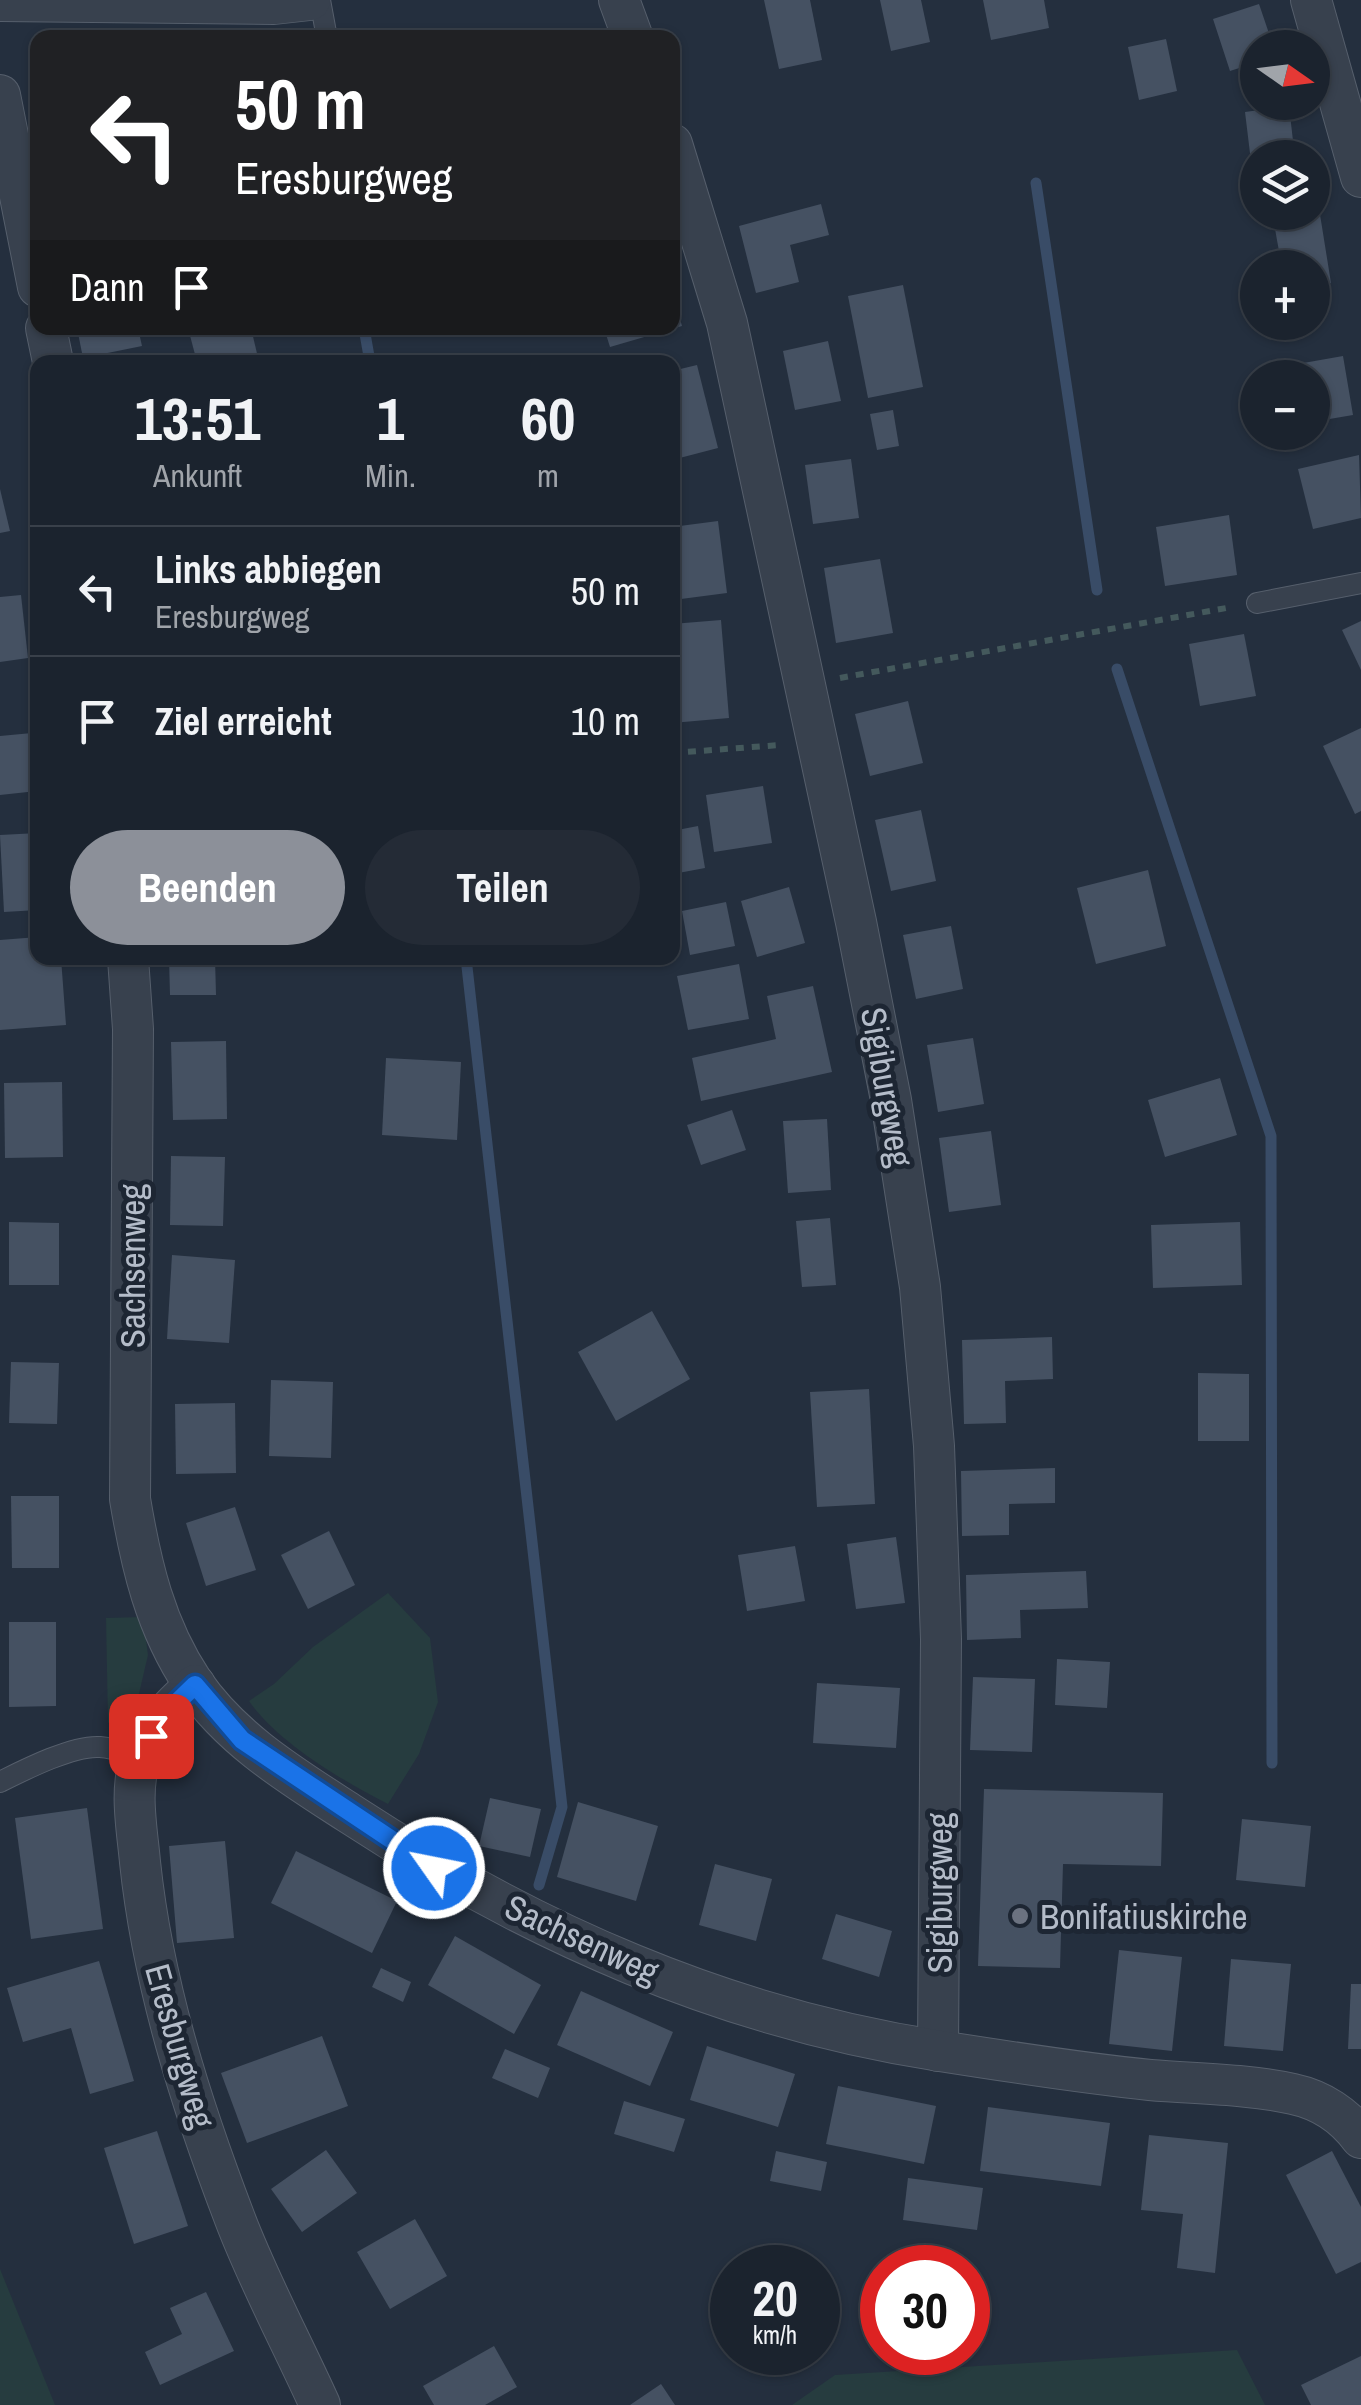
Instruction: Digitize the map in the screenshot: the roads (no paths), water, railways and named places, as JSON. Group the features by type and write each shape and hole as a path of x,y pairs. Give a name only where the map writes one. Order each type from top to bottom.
{"street":[{"path":"0,1 274,4 310,0"},
{"path":"620,0 630,30"},
{"path":"1312,0 1361,177"},
{"path":"0,95 30,247"},
{"name":"Sigiburgweg","path":"680,170 727,323 891,1100 920,1287 934,1446 941,1639 938,2051"},
{"name":"Sachsenweg","path":"128,965 133,1029 130,1499 140,1564 162,1629 195,1685 242,1740 434,1868 588,1948 700,1992 848,2036 1110,2076 1296,2094 1346,2116 1361,2138"},
{"name":"Eresburgweg","path":"195,1685 162,1717 140,1756 134,1806 148,1932 175,2042 236,2221 320,2405"}],"lane":[{"path":"320,0 326,30"},
{"path":"1257,603 1361,583"},
{"path":"0,1782 86,1748 100,1746 140,1756"}],"waterway":[{"path":"1036,183 1097,590"},
{"path":"365,335 369,355"},
{"path":"1117,669 1271,1136 1272,1763"},
{"path":"467,965 562,1807 539,1885"}],"place":[{"name":"Bonifatiuskirche","path":"1020,1916"}]}
